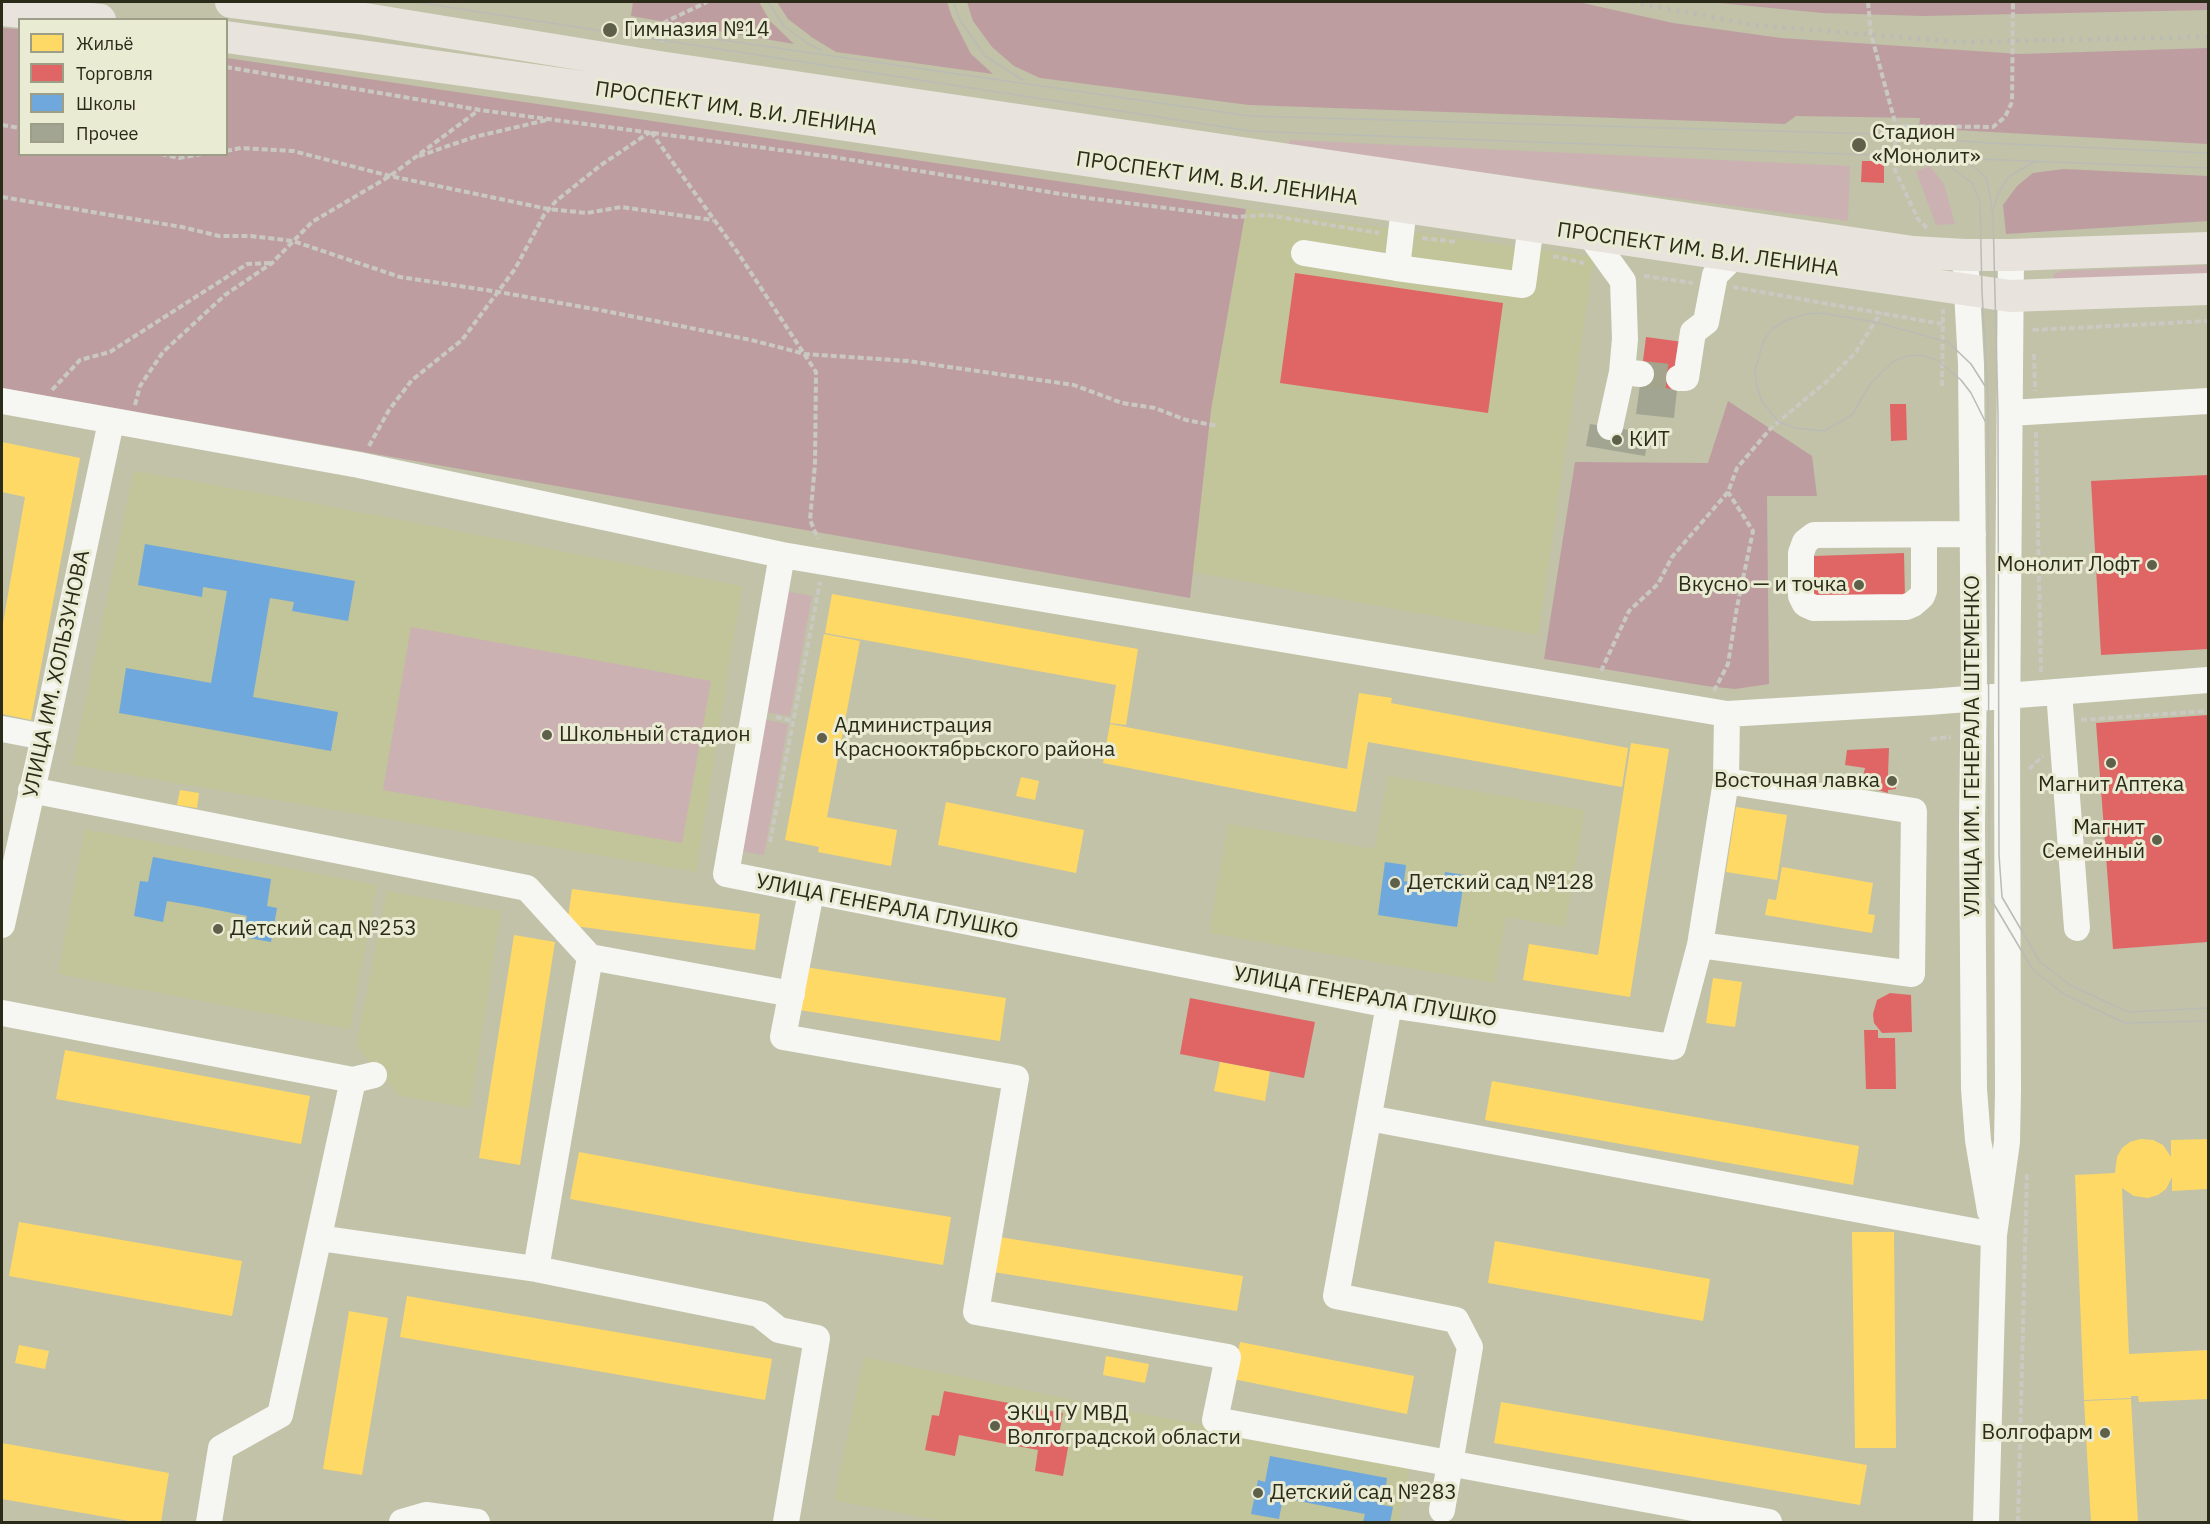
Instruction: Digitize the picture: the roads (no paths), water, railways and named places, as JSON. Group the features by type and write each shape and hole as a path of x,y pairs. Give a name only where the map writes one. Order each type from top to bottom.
{"main road":[{"name":"ПРОСПЕКТ ИМ. В.И. ЛЕНИНА","path":"231,2 365,19 658,67 1913,252 2011,255 2208,248"},
{"path":"2,10 80,18"},
{"name":"ПРОСПЕКТ ИМ. В.И. ЛЕНИНА","path":"228,37 2010,296 2208,290"}],"street":[{"path":"1397,267 1404,207"},
{"path":"1304,253 1522,285 1531,225"},
{"path":"1589,234 1623,281 1625,339 1631,373 1610,427"},
{"path":"1679,378 1686,378 1693,332 1706,322 1715,275 1735,255"},
{"name":"УЛИЦА ИМ. ГЕНЕРАЛА ШТЕМЕНКО","path":"1956,255 1956,288 1971,364 1974,1089 1978,1140 1994,1235"},
{"name":"УЛИЦА ИМ. ГЕНЕРАЛА ШТЕМЕНКО","path":"1986,1522 1994,1235 2007,1142 2010,986 2007,917 2011,255"},
{"path":"2,401 359,465 782,555 1719,706 1974,698 2208,680"},
{"path":"2010,413 2208,401"},
{"name":"УЛИЦА ИМ. ХОЛЬЗУНОВА","path":"2,925 31,790 45,737 111,422"},
{"path":"1924,535 1924,591 1913,604 1906,607 1814,608 1805,604 1801,596 1800,553 1805,542 1814,535 1973,534"},
{"name":"УЛИЦА ГЕНЕРАЛА ГЛУШКО","path":"782,555 726,874 1389,1005 1673,1047 1700,945 1726,781 1719,706"},
{"path":"2050,693 2061,721 2077,928"},
{"path":"2,729 45,737"},
{"path":"1700,945 1912,974 1914,812 1726,781"},
{"path":"31,790 527,888 590,957 792,994"},
{"path":"811,892 783,1037 1017,1078 976,1312 1228,1358 1215,1420 1770,1522"},
{"path":"536,1269 590,957"},
{"path":"1389,1005 1336,1296 1456,1320 1470,1347 1442,1510"},
{"path":"2,1013 364,1077 320,1238 280,1415 221,1449 209,1522"},
{"path":"1369,1118 1994,1235"},
{"path":"320,1238 536,1269 759,1314 779,1330 817,1338 786,1522"},
{"path":"402,1522 426,1515 477,1522"}],"tunnel":[{"path":"1641,374 1679,378"}],"tram line":[{"path":"415,2 1250,131 2208,168"},
{"path":"768,2 784,26 822,51"},
{"path":"953,2 960,20 985,56 1023,80"},
{"path":"645,29 1250,116 1877,134 1988,143 2208,153"},
{"path":"1962,158 1987,180 1993,215 1998,414 1999,855 2002,897 2040,962 2070,985 2128,1012 2208,1008"},
{"path":"1938,160 1972,183 1980,201 1988,399 1989,896 2033,970 2064,994 2125,1023 2208,1021"},
{"path":"1994,209 1997,196 2008,177 2034,162"},
{"path":"1985,386 1971,364 1948,342 1875,322 1821,313 1789,319 1773,328 1764,340 1755,370 1762,402 1779,422 1795,428 1824,431 1852,415 1870,384 1894,361 1907,356 1921,355 1937,360 1961,380 1971,393 1985,421"}],"railway":[{"path":"1632,2 1754,25 1959,42 2208,37"}],"place":[{"name":"Гимназия №14","path":"610,30"},
{"name":"Стадион «Монолит»","path":"1859,145"},
{"name":"КИТ","path":"1617,440"},
{"name":"Монолит Лофт","path":"2152,565"},
{"name":"Вкусно — и точка","path":"1859,585"},
{"name":"Школьный стадион","path":"547,735"},
{"name":"Администрация Краснооктябрьского района","path":"822,738"},
{"name":"Магнит Аптека","path":"2111,763"},
{"name":"Восточная лавка","path":"1892,781"},
{"name":"Магнит Семейный","path":"2157,840"},
{"name":"Детский сад №128","path":"1395,883"},
{"name":"Детский сад №253","path":"218,929"},
{"name":"ЭКЦ ГУ МВД Волгоградской области","path":"995,1426"},
{"name":"Волгофарм","path":"2105,1433"},
{"name":"Детский сад №283","path":"1258,1493"}]}
